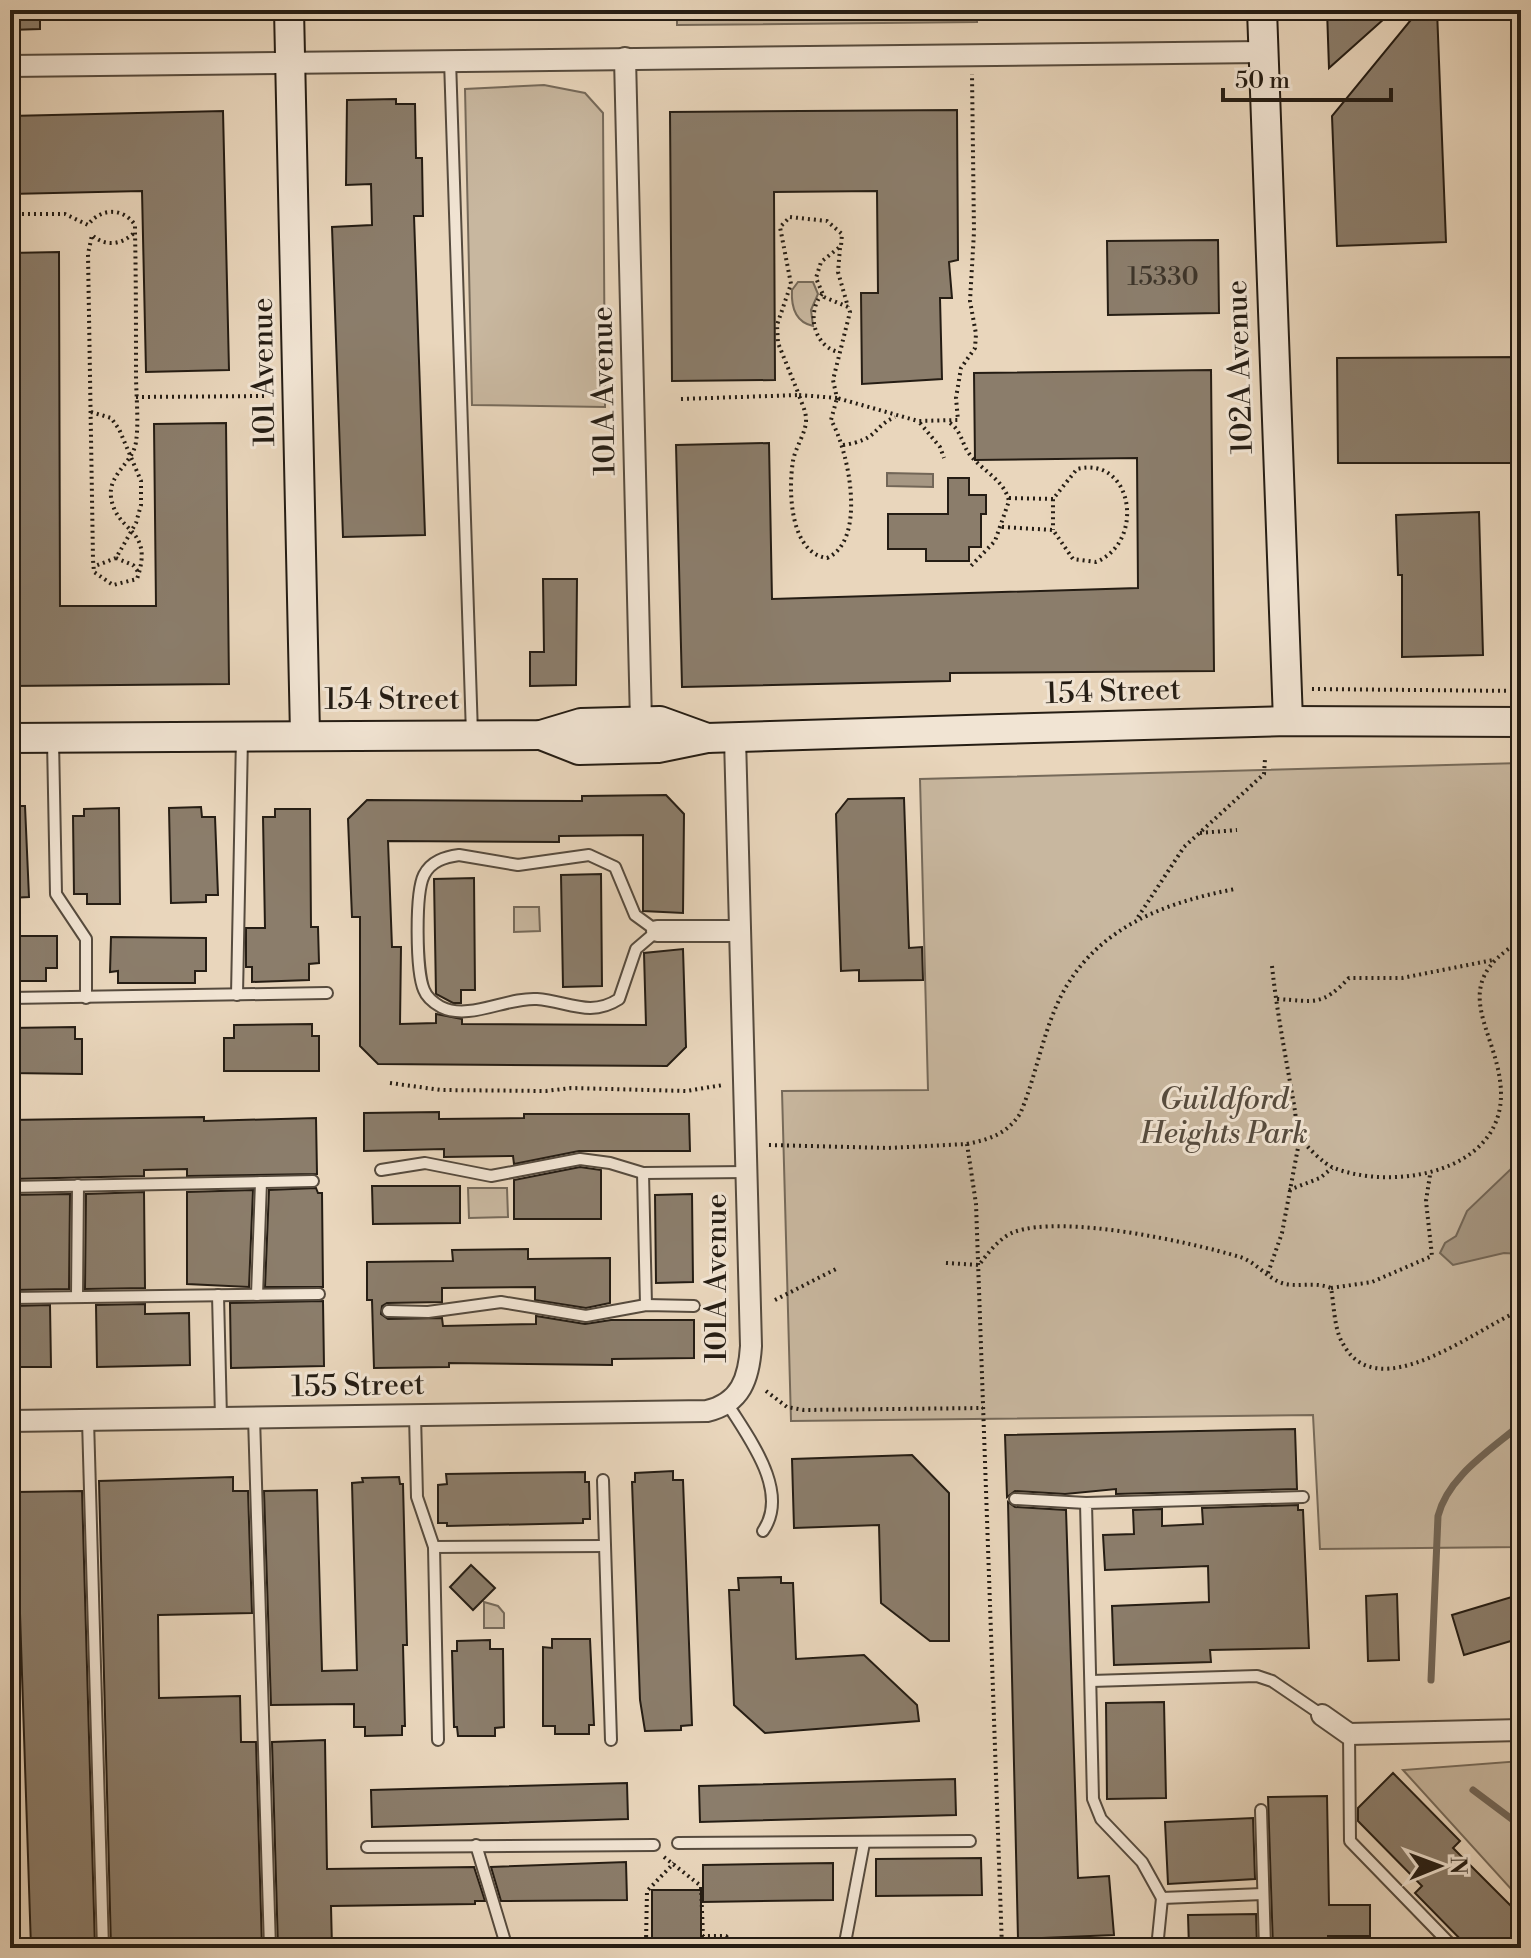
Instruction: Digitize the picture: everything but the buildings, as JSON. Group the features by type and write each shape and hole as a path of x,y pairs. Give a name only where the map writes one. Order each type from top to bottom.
{"main road":[{"name":"101 Avenue","path":"289,10 305,734"},
{"name":"102A Avenue","path":"1262,10 1288,721"},
{"name":"154 Street","path":"10,738 242,734 541,735 581,723 660,721 721,738"},
{"name":"154 Street","path":"541,735 579,750 658,748 721,738 1288,721 1521,722"}],"street":[{"path":"10,66 1263,52"},
{"name":"101A Avenue","path":"625,58 641,722"},
{"name":"101A Avenue","path":"707,1411 727,1403 743,1388 750,1360 740,931 721,738"},
{"path":"657,931 740,931"},
{"name":"155 Street","path":"10,1421 707,1411"},
{"path":"1322,1715 1349,1734 1521,1730"}],"lane":[{"path":"450,60 472,735"},
{"path":"237,995 242,734"},
{"path":"52,737 56,894 86,939 86,998"},
{"path":"459,855 518,865 589,855 600,858 619,873 635,915 657,931 636,949 619,999 602,1008 587,1010 538,999 467,1010 445,1009 428,998 422,988 418,938 422,880 428,869 444,858 459,855"},
{"path":"10,998 327,993"},
{"name":"101A Avenue","path":"381,1170 425,1163 491,1176 580,1159 610,1163 643,1173 747,1172"},
{"path":"643,1173 646,1305"},
{"path":"10,1187 313,1181"},
{"path":"257,1295 261,1182"},
{"path":"77,1297 78,1185"},
{"path":"10,1298 319,1294"},
{"path":"218,1295 221,1418"},
{"name":"101A Avenue","path":"388,1311 428,1312 501,1302 586,1316 646,1305 694,1306"},
{"path":"727,1403 768,1479 771,1508 763,1531"},
{"path":"415,1415 417,1497 434,1547 438,1740"},
{"path":"254,1417 270,1948"},
{"path":"88,1420 103,1948"},
{"path":"603,1480 611,1740"},
{"path":"1015,1499 1086,1503 1303,1497"},
{"path":"1074,1948 1156,1947 1162,1898 1142,1862 1096,1811 1093,1799 1086,1503"},
{"path":"434,1547 604,1546"},
{"path":"1091,1681 1257,1676 1272,1681 1322,1715"},
{"path":"1349,1734 1350,1841 1453,1947"},
{"path":"1261,1810 1265,1948"},
{"path":"678,1843 970,1841"},
{"path":"844,1948 864,1843"},
{"path":"476,1845 507,1948"},
{"path":"367,1847 654,1845"},
{"path":"1162,1898 1263,1894"},
{"path":"1355,1947 1453,1947"}],"path":[{"path":"681,399 799,395 837,398 918,421 950,423 958,420 956,398 961,368 975,348 976,334 970,301 974,232 972,73"},
{"path":"88,225 101,213 118,212 133,221 135,232 136,441 113,482 111,497 117,512 132,529 143,551 137,579 126,585 113,585 101,580 94,567 88,254 92,235"},
{"path":"10,214 65,214 88,225 92,235 102,242 118,243 135,232"},
{"path":"790,217 827,221 841,232 841,246 837,264 848,307 833,380 837,398 831,420 843,445 851,485 846,532 835,555 815,556 804,546 794,517 793,461 807,421 778,343 777,325 791,284 780,227 790,217"},
{"path":"841,246 821,262 816,278 822,294 848,307"},
{"path":"822,294 814,309 818,337 826,348 838,352"},
{"path":"136,397 266,396"},
{"path":"91,412 111,418 130,454 142,489 141,505 132,529 116,558"},
{"path":"843,445 873,438 888,421 898,416"},
{"path":"918,421 940,447 944,458"},
{"path":"950,423 957,427 968,454 999,482 1009,498 1002,527 989,548 969,568"},
{"path":"1077,469 1106,471 1124,493 1127,522 1116,549 1096,562 1073,559 1053,530 1053,499 1077,469"},
{"path":"1009,498 1053,499"},
{"path":"1002,527 1053,530"},
{"path":"94,567 97,563 116,558 133,565 139,573"},
{"path":"1319,689 1521,691"},
{"path":"1137,919 1184,847 1264,774 1265,759"},
{"path":"1198,833 1237,830"},
{"path":"1176,847 1184,847"},
{"path":"769,1145 888,1148 967,1144 995,1137 1009,1129 1029,1092 1034,1066 1061,996 1105,939 1137,919 1206,895 1235,889"},
{"path":"1277,999 1318,1001 1331,997 1349,978 1402,978 1493,960 1521,941"},
{"path":"1300,1137 1332,1168 1400,1179 1430,1175 1452,1166 1487,1136 1497,1114 1501,1092 1479,1009 1482,983 1493,960"},
{"path":"1268,1273 1282,1233 1300,1137 1272,966"},
{"path":"390,1083 441,1090 546,1091 571,1088 686,1091 723,1085"},
{"path":"967,1144 976,1204 979,1265 1002,1948"},
{"path":"1289,1190 1320,1178 1332,1168"},
{"path":"979,1265 995,1245 1013,1232 1048,1225 1146,1236 1242,1258 1283,1283 1316,1282 1331,1288 1372,1282 1432,1256 1426,1201 1430,1175"},
{"path":"946,1263 979,1265"},
{"path":"775,1300 836,1269"},
{"path":"1331,1288 1340,1340 1355,1362 1368,1369 1397,1370 1420,1362 1521,1310"},
{"path":"766,1391 787,1407 804,1410 983,1408"},
{"path":"620,1948 620,1943 646,1942 647,1891 673,1864 701,1886 703,1936 726,1936 736,1948"}],"green space":[{"path":"677,10 977,10 977,22 677,25"},
{"path":"544,85 585,93 603,113 605,407 472,405 465,89"},
{"path":"798,282 813,282 818,294 811,310 813,326 802,321 793,308 792,290"},
{"name":"Guildford Heights Park","path":"1521,763 1521,1547 1320,1549 1313,1415 791,1421 782,1091 928,1090 920,779"},
{"path":"514,907 539,907 540,931 514,932"},
{"path":"468,1188 507,1188 508,1217 469,1218"},
{"path":"484,1602 498,1606 504,1613 504,1628 484,1628"},
{"path":"1521,1761 1521,1900 1403,1770"}],"shaded area":[{"path":"887,473 933,474 933,487 887,486"},
{"path":"1521,1145 1521,1254 1504,1253 1453,1265 1440,1253 1445,1243 1456,1236 1467,1211 1512,1168"}],"waterway":[{"path":"1431,1680 1438,1516 1451,1488 1461,1476 1521,1424"},
{"path":"1473,1790 1521,1826"}]}
